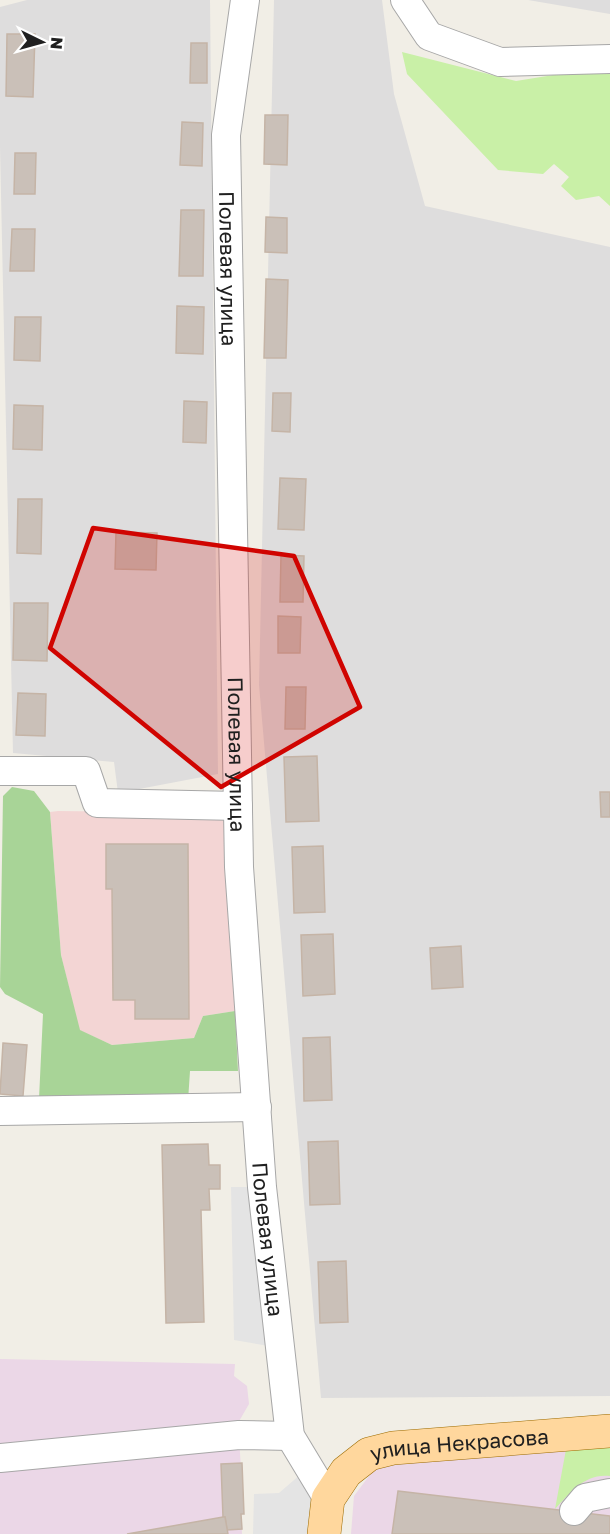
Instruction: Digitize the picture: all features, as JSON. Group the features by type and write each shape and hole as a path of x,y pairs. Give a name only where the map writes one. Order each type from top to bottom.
{"main road":[{"name":"улица Некрасова","path":"324,1534 328,1499 346,1472 369,1455 393,1448 610,1431"}],"street":[{"name":"Полевая улица","path":"245,0 226,135 239,867 262,1186 290,1436 328,1499"},
{"path":"405,0 429,36 500,62 610,59"},
{"path":"0,771 86,771 97,803 238,806"},
{"path":"0,1111 257,1107"},
{"path":"0,1458 239,1435 290,1436"},
{"path":"574,1511 585,1498 610,1493"}],"highlighted area":[{"path":"93,528 294,556 360,707 221,787 50,648"}],"shaded area":[{"path":"27,0 210,0 218,774 118,793 114,762 13,753 0,147 0,7"},
{"path":"274,0 382,0 394,94 425,206 610,247 610,1396 321,1398 259,685"},
{"path":"528,0 610,0 610,14"},
{"path":"50,812 226,813 235,1011 203,1016 194,1038 112,1045 79,1030 61,955"},
{"path":"231,1187 262,1187 280,1348 234,1340"},
{"path":"0,1359 235,1364 234,1376 247,1386 249,1404 238,1423 244,1514 241,1514 242,1534 0,1534"},
{"path":"610,1443 610,1534 351,1534 354,1496 378,1464"},
{"path":"309,1467 318,1484 308,1534 253,1534 254,1494 279,1493"}],"green space":[{"path":"402,52 516,81 572,72 610,70 610,206 599,196 576,200 561,186 569,177 554,164 543,174 498,170 407,74"},
{"path":"12,787 34,791 50,812 61,955 80,1030 112,1045 194,1038 203,1016 235,1011 238,1071 190,1071 188,1101 39,1099 43,1014 5,994 0,987 3,796"},
{"path":"610,1443 610,1476 593,1478 579,1485 555,1509 567,1444"}],"building":[{"path":"7,34 35,34 33,97 6,96"},
{"path":"191,43 207,43 207,83 190,83"},
{"path":"265,115 288,115 287,165 264,164"},
{"path":"182,122 203,123 202,166 180,165"},
{"path":"15,153 36,153 35,194 14,194"},
{"path":"181,210 204,210 203,276 179,276"},
{"path":"266,217 287,218 287,253 265,252"},
{"path":"12,229 35,229 34,271 10,271"},
{"path":"266,279 288,280 286,358 264,358"},
{"path":"177,306 204,307 203,354 176,353"},
{"path":"15,317 41,317 40,361 14,360"},
{"path":"273,393 291,393 290,432 272,431"},
{"path":"184,401 207,402 206,443 183,442"},
{"path":"14,405 43,406 42,450 13,449"},
{"path":"280,478 306,479 304,530 278,529"},
{"path":"18,499 42,499 41,554 17,553"},
{"path":"116,532 157,533 156,570 115,569"},
{"path":"281,555 304,556 303,602 280,602"},
{"path":"14,603 48,603 47,661 13,660"},
{"path":"278,616 301,617 300,653 278,653"},
{"path":"286,687 306,687 305,729 285,729"},
{"path":"18,693 46,694 45,736 16,735"},
{"path":"317,756 319,821 286,822 284,757"},
{"path":"600,792 610,792 610,817 601,817"},
{"path":"106,844 188,844 189,1019 135,1019 135,1000 113,1000 112,889 106,889"},
{"path":"323,846 325,912 294,913 292,847"},
{"path":"333,934 335,994 303,996 301,935"},
{"path":"461,946 463,987 432,989 430,948"},
{"path":"330,1037 332,1100 304,1101 303,1038"},
{"path":"3,1043 27,1045 23,1096 0,1094"},
{"path":"338,1141 340,1204 310,1205 308,1142"},
{"path":"208,1144 209,1165 220,1165 220,1189 209,1189 210,1210 201,1210 204,1322 166,1323 162,1145"},
{"path":"346,1261 348,1322 320,1323 318,1262"},
{"path":"242,1463 244,1514 241,1514 242,1529 227,1530 225,1517 223,1517 221,1464"},
{"path":"398,1491 610,1516 610,1534 392,1534"},
{"path":"223,1517 225,1517 228,1534 127,1534"}]}
